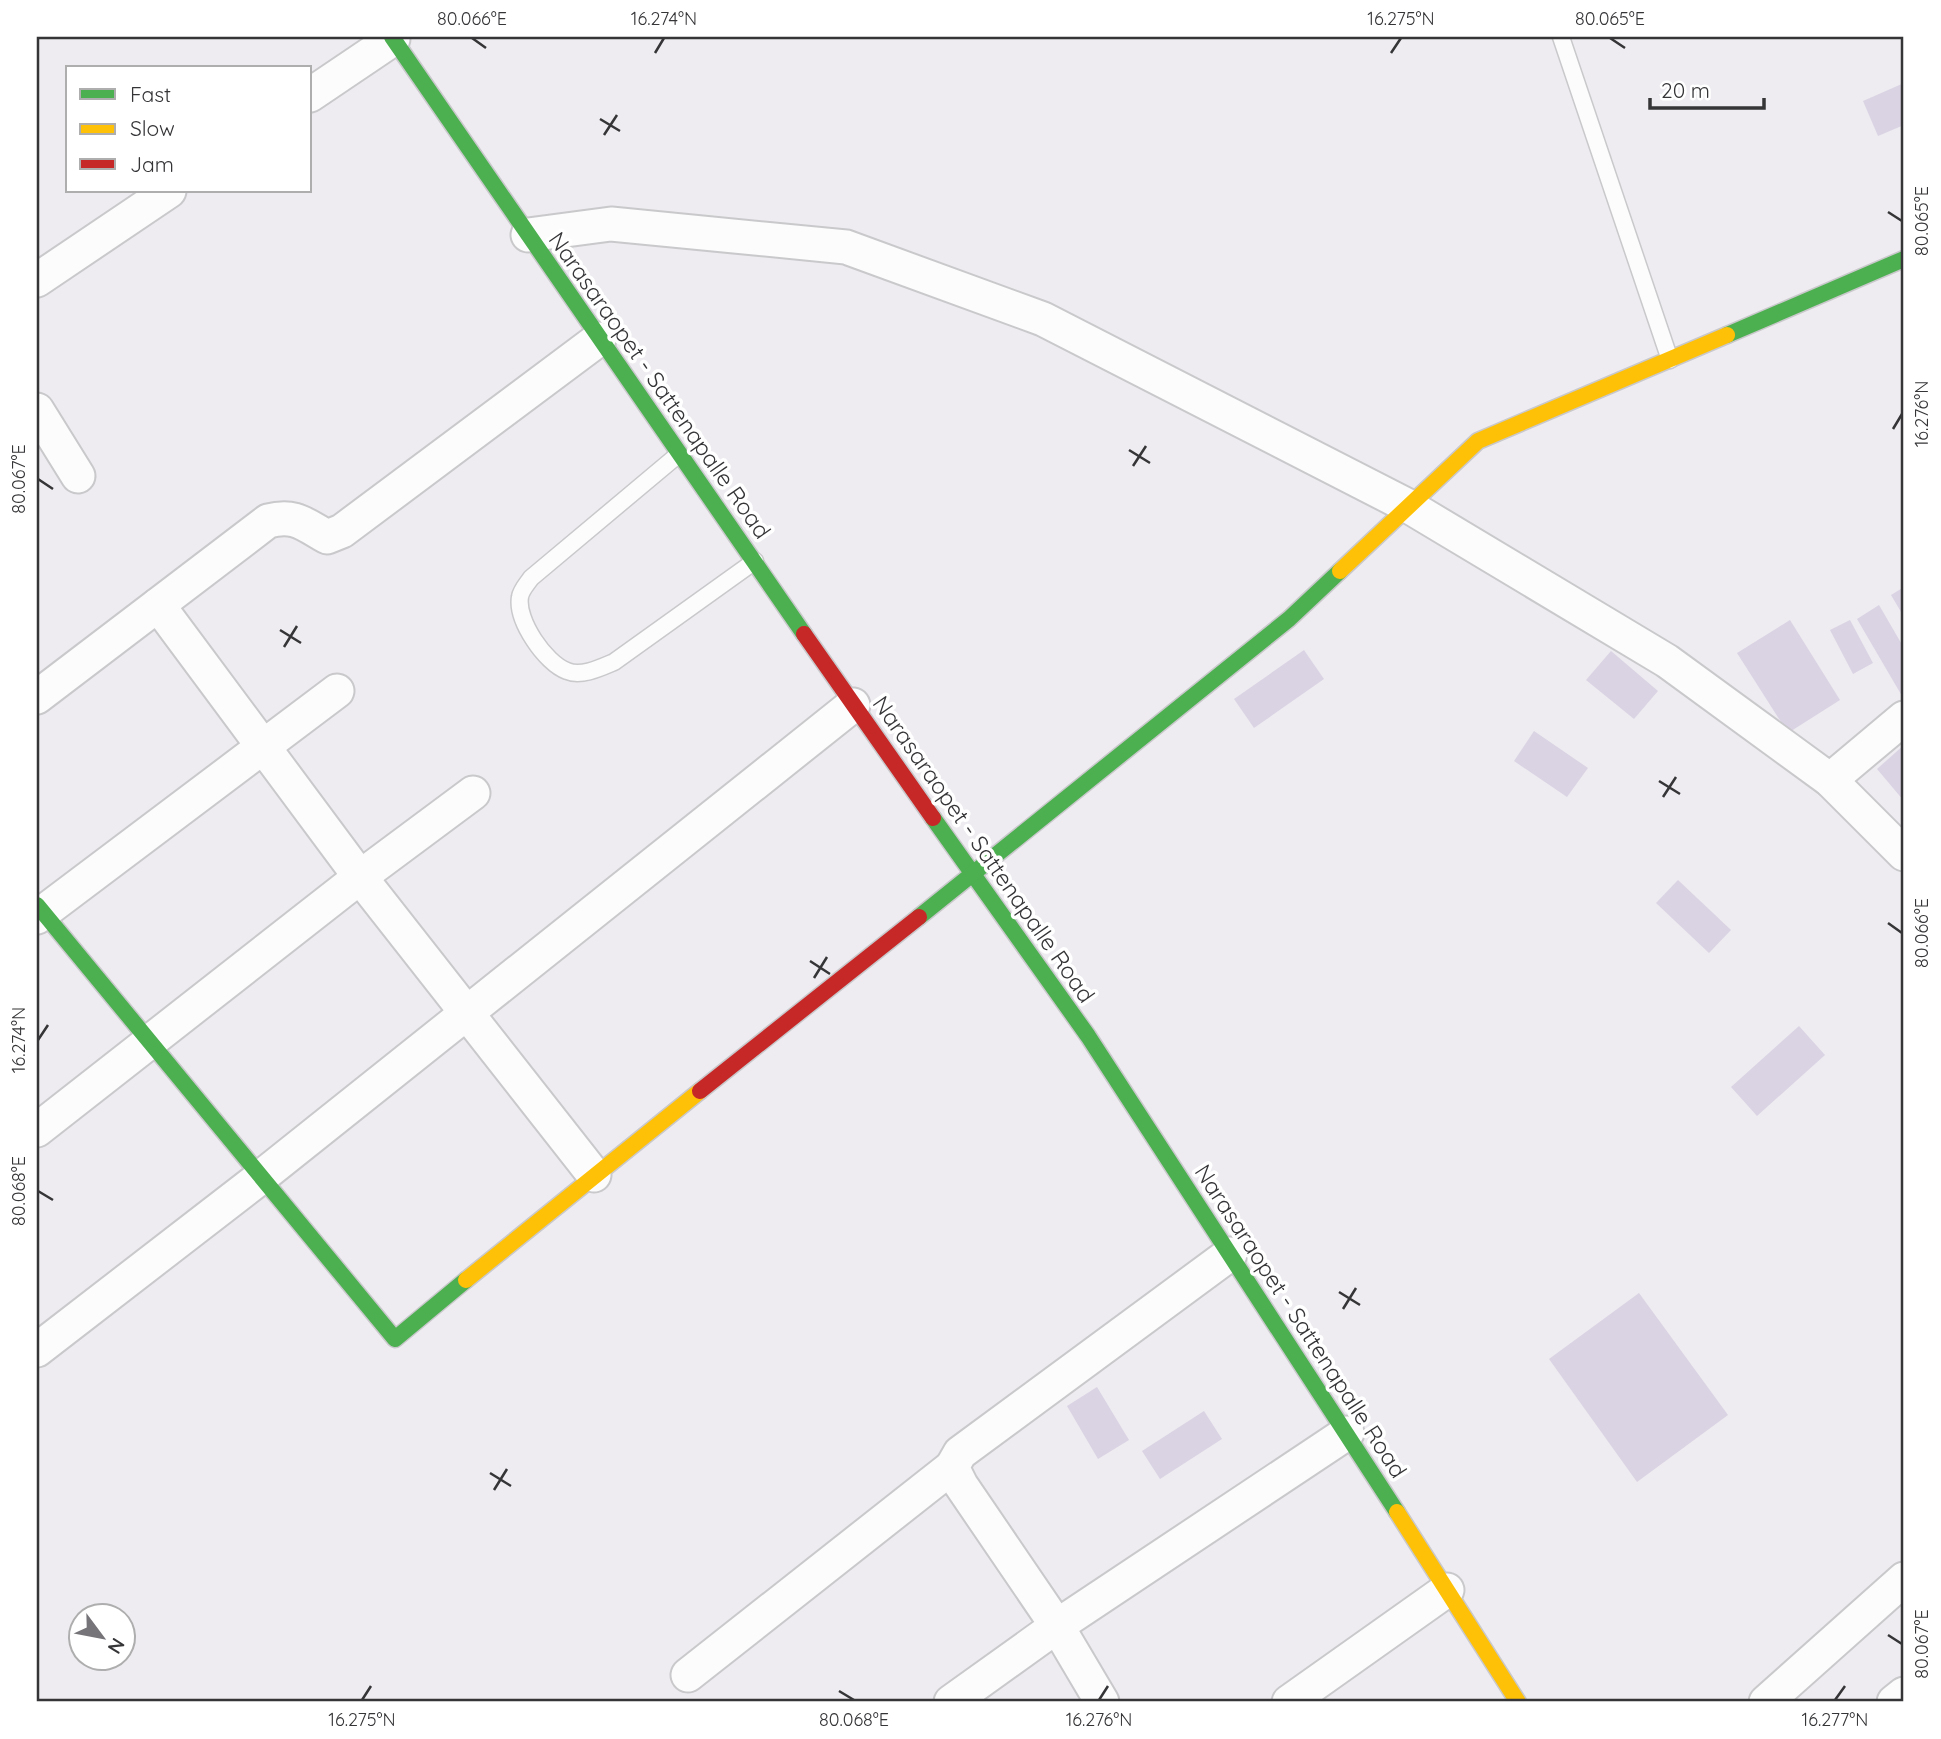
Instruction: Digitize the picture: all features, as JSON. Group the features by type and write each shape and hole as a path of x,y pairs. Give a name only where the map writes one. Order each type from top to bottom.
{"street":[{"path":"312,94 392,38"},
{"name":"Narasaraopet - Sattenapalle Road","path":"392,38 853,705 1088,1036 1518,1702"},
{"path":"37,280 168,192"},
{"path":"528,235 611,224 846,247 1043,319 1410,507 1667,661 1830,780 1904,855"},
{"path":"337,691 39,911 395,1339 594,1175 1289,619 1478,441 1904,259"},
{"path":"37,697 268,521 282,517 295,518 327,537 342,531 599,339"},
{"path":"37,410 78,476"},
{"path":"158,605 360,877 594,1175"},
{"path":"37,1350 261,1177 853,705"},
{"path":"1830,780 1904,718"},
{"path":"37,1130 360,877 473,793"},
{"path":"688,1675 952,1467 960,1453 1230,1254"},
{"path":"951,1702 1057,1626 1346,1433"},
{"path":"952,1467 961,1485 1057,1626 1102,1702"},
{"path":"1766,1702 1904,1580"},
{"path":"1289,1702 1447,1590"},
{"path":"1894,1702 1904,1693"}],"lane":[{"path":"1561,37 1670,360"},
{"path":"680,454 531,578 520,594 519,612 546,658 569,673 591,671 614,662 755,561"}],"building":[{"path":"1904,83 1904,125 1878,136 1863,101"},
{"path":"1904,587 1904,617 1891,595"},
{"path":"1879,605 1904,648 1902,696 1857,619"},
{"path":"1790,620 1840,700 1788,733 1737,653"},
{"path":"1850,620 1873,663 1853,674 1830,630"},
{"path":"1304,650 1324,679 1254,728 1234,699"},
{"path":"1611,651 1658,691 1634,719 1586,680"},
{"path":"1534,731 1588,768 1567,797 1514,761"},
{"path":"1904,745 1904,801 1877,769"},
{"path":"1678,880 1731,930 1709,953 1656,903"},
{"path":"1799,1026 1825,1055 1757,1116 1731,1087"},
{"path":"1639,1293 1728,1415 1637,1482 1549,1359"},
{"path":"1097,1387 1129,1440 1098,1459 1067,1406"},
{"path":"1204,1411 1222,1439 1160,1479 1142,1451"}],"traffic: fast":[{"path":"392,37 804,634"},
{"path":"1727,335 1904,259"},
{"path":"919,917 1289,619 1340,571"},
{"path":"933,818 1088,1036 1397,1512"},
{"path":"37,905 395,1339 466,1280"}],"traffic: slow":[{"path":"1340,571 1478,441 1727,335"},
{"path":"466,1280 700,1091"},
{"path":"1397,1512 1518,1702"}],"traffic: jam":[{"path":"804,634 933,818"},
{"path":"700,1091 919,917"}]}
